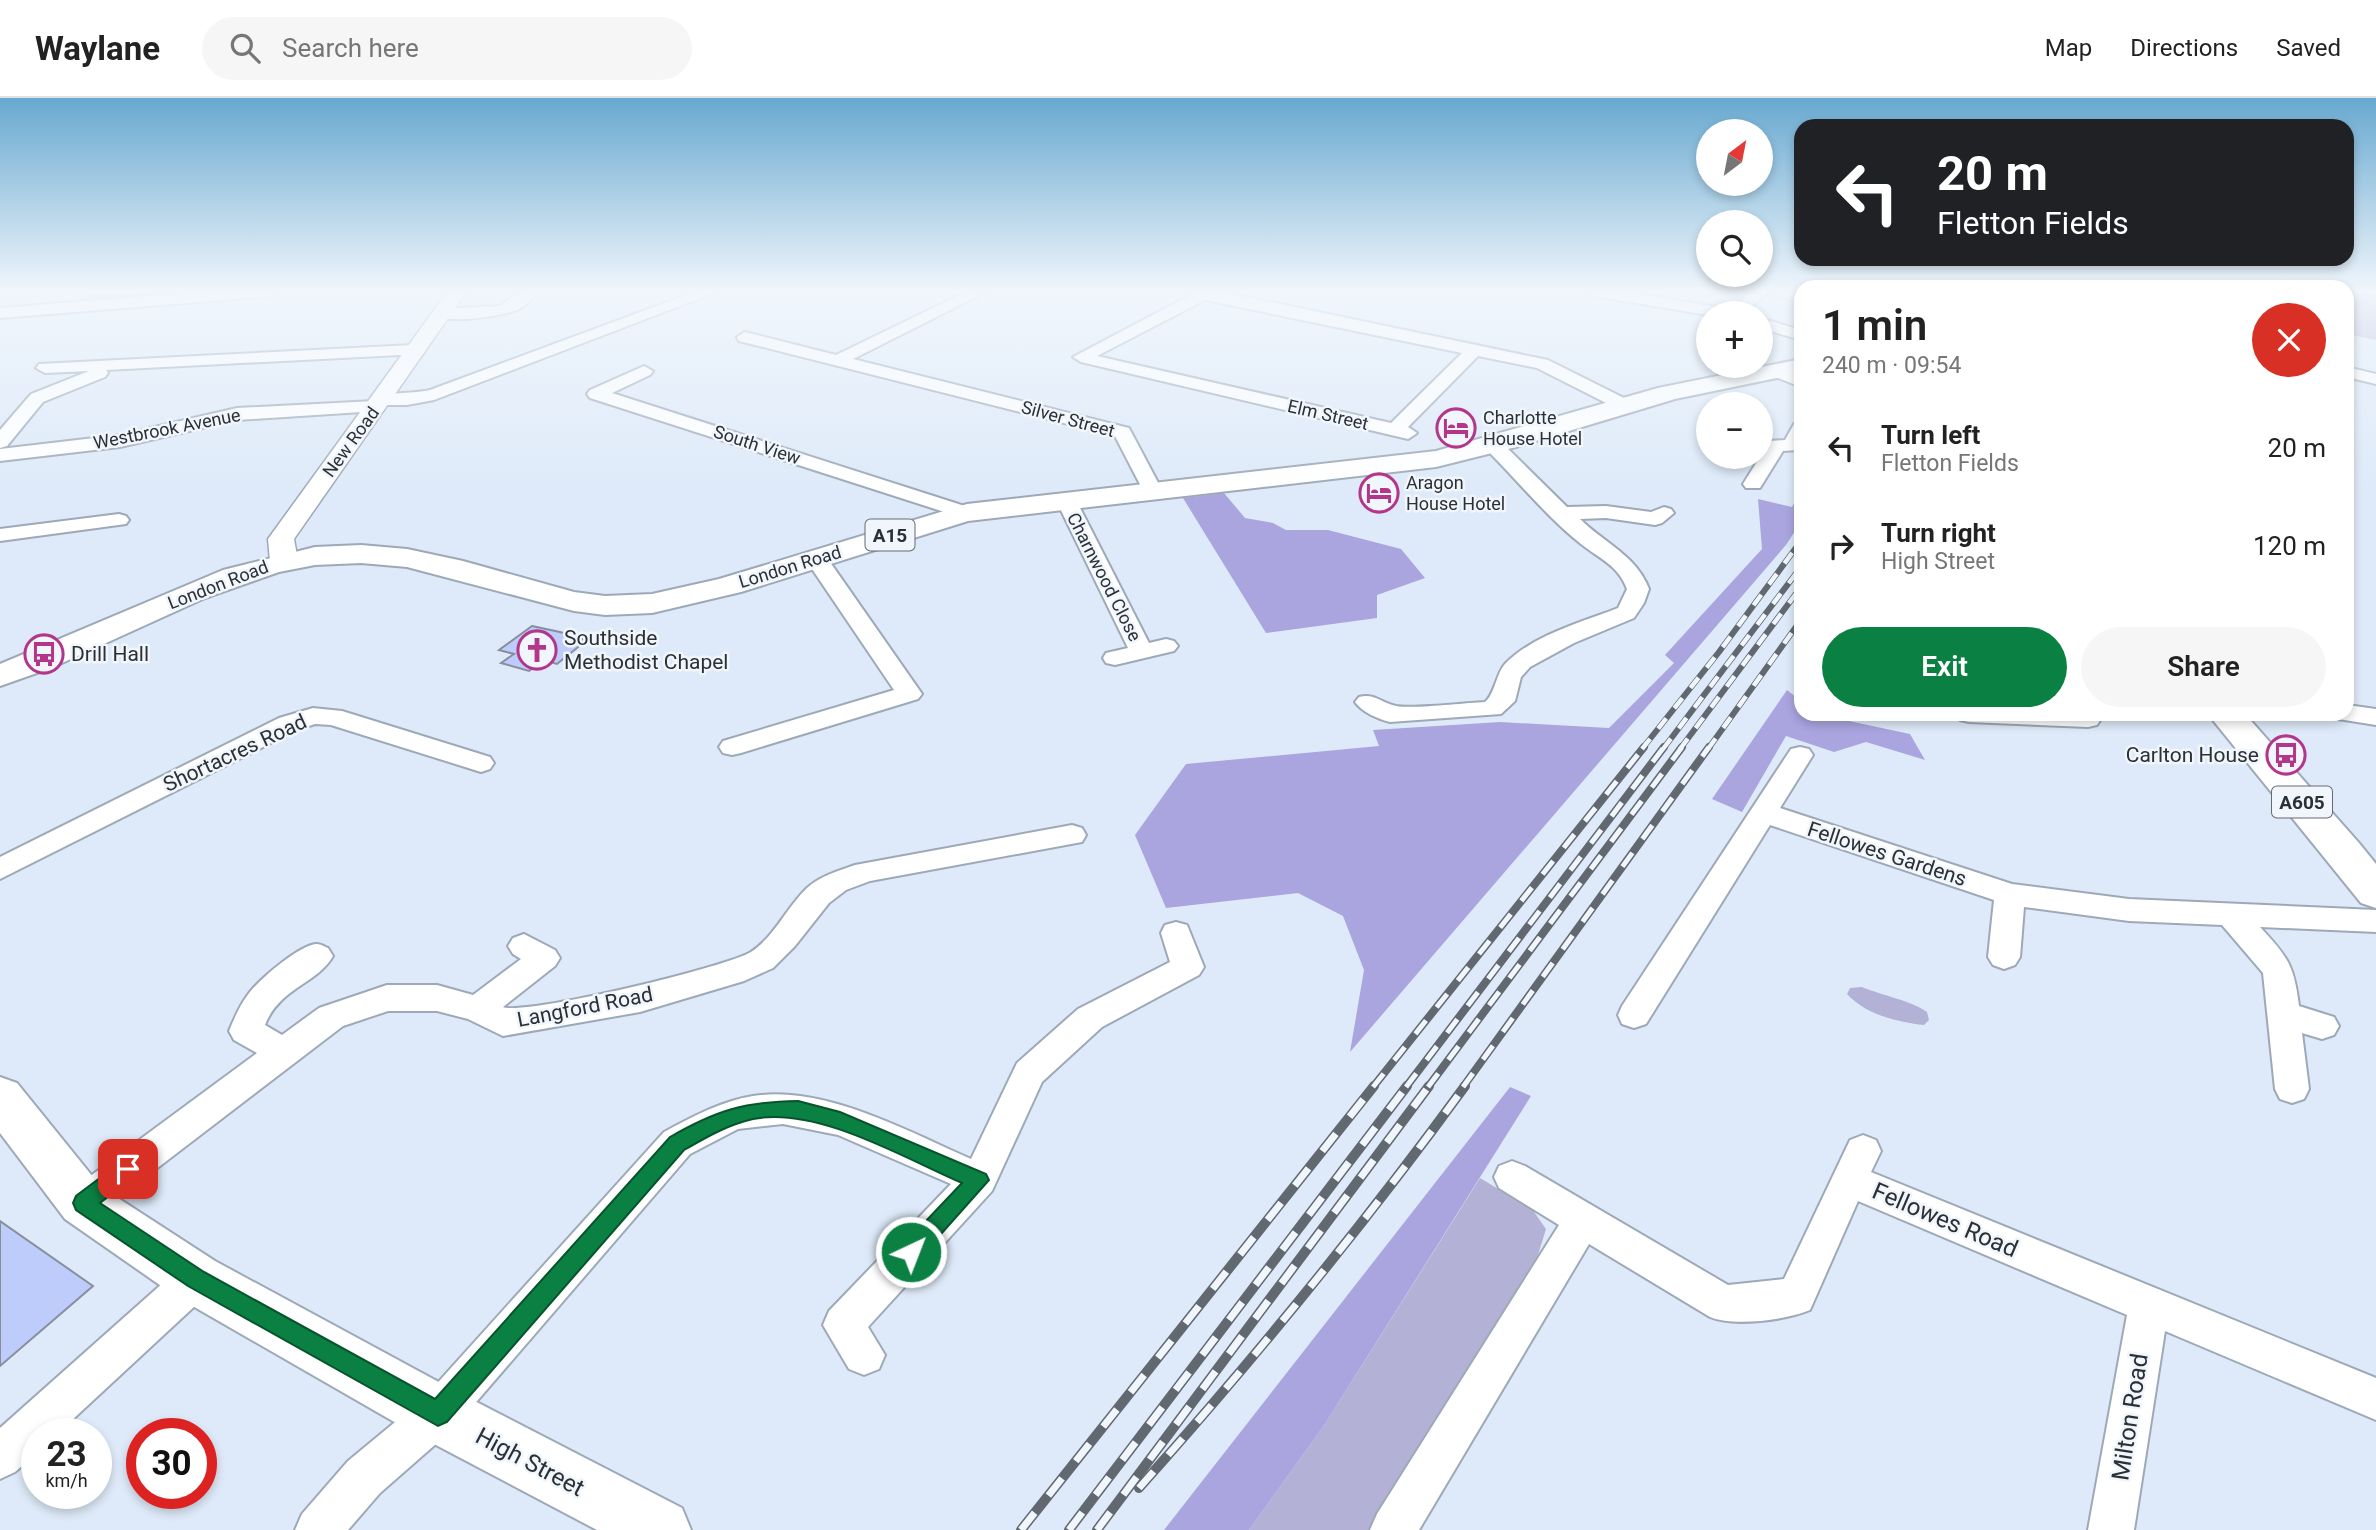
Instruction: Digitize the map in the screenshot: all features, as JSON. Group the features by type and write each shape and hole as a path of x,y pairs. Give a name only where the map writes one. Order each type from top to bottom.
{"main road":[{"name":"London Road","path":"0,676 34,664 215,582 284,561 340,553 374,554 496,579 573,603 622,606 687,597 817,560 907,528 967,513 1395,465 1494,446 1623,405 1787,368"},
{"name":"A605","path":"2232,721 2376,893"},
{"name":"High Street","path":"0,1097 83,1203 196,1279 438,1414 660,1530"}],"street":[{"path":"45,368 259,358"},
{"name":"New Road","path":"284,561 281,539 379,403 408,358"},
{"name":"Westbrook Avenue","path":"0,456 120,441 237,414 379,403 435,395 534,358"},
{"name":"Silver Street","path":"830,358 1122,432 1153,492"},
{"path":"839,360 843,358"},
{"name":"Elm Street","path":"1082,358 1401,431 1468,358"},
{"path":"1510,358 1542,364 1623,405"},
{"path":"0,442 37,398 118,365"},
{"name":"South View","path":"644,371 596,394 967,513"},
{"path":"2354,374 2376,379"},
{"path":"1753,484 1777,445 1791,446 1794,441"},
{"path":"1368,702 1390,715 1492,709 1502,701 1504,686 1512,671 1526,658 1626,613 1633,603 1638,589 1633,576 1620,561 1588,539 1565,513 1494,446"},
{"name":"Charnwood Close","path":"1067,502 1142,652"},
{"path":"1565,513 1606,512 1659,520"},
{"path":"0,535 119,520"},
{"path":"732,747 909,694 817,560"},
{"name":"Charnwood Close","path":"1115,658 1166,646"},
{"path":"2354,714 2376,717"},
{"name":"Shortacres Road","path":"0,869 288,724 313,716 333,717 481,763"},
{"path":"1634,1015 1800,755"},
{"name":"Fellowes Gardens","path":"1764,813 2010,894 2129,909 2376,921"},
{"name":"Langford Road","path":"83,1203 282,1051 331,1017 387,998 438,998 478,1009 503,1023 640,999 733,972 762,960 784,938 818,895 836,883 865,872 1072,835"},
{"path":"2004,957 2010,894"},
{"path":"2232,916 2272,960 2279,973 2292,1088"},
{"path":"864,1355 843,1325 979,1180 1029,1073 1090,1018 1188,967 1176,933"},
{"path":"478,1009 544,958 524,946"},
{"path":"282,1051 246,1031 253,1009 267,992 317,956"},
{"path":"2284,1014 2322,1026"},
{"path":"318,1530 364,1477 438,1414 677,1143 713,1122 755,1110 798,1109 833,1118 979,1180"},
{"name":"Fellowes Road","path":"1512,1177 1724,1304 1796,1297 1856,1165 2148,1305 2376,1399"},
{"path":"1393,1530 1582,1220"},
{"path":"0,1457 196,1279"},
{"name":"Milton Road","path":"2111,1530 2148,1305"}],"shaded area":[{"path":"1224,493 1245,518 1273,523 1286,530 1328,530 1401,549 1425,578 1377,595 1377,618 1266,633 1183,498"},
{"path":"1758,499 1792,507 1794,503 1794,533 1786,545 1350,1052 1364,970 1343,916 1298,893 1166,908 1135,835 1186,764 1379,746 1373,730 1500,722 1609,728 1674,663 1665,655 1762,549"},
{"path":"1787,690 1794,696 1794,721 1849,721 1910,734 1925,760 1866,742 1834,752 1786,736 1742,812 1712,799"},
{"path":"1862,987 1921,1008 1927,1012 1929,1020 1924,1025 1914,1024 1873,1012 1847,994 1850,988"},
{"path":"1510,1087 1531,1096 1325,1424 1249,1530 1164,1530"},
{"path":"1480,1178 1532,1209 1546,1229 1538,1255 1372,1530 1249,1530 1325,1424"}],"building":[{"name":"Southside Methodist Chapel","path":"532,626 587,640 557,664 543,660 529,671 501,663 514,654 499,650"},
{"path":"0,1221 93,1286 0,1366"}],"railway":[{"path":"1642,749 1719,652 1794,550"},
{"path":"1663,749 1794,576"},
{"path":"1680,749 1794,596"},
{"path":"1708,749 1794,630"},
{"path":"1373,1087 1644,747"},
{"path":"1406,1087 1664,747"},
{"path":"1428,1087 1682,747"},
{"path":"1463,1087 1709,747"},
{"path":"1021,1530 1374,1086"},
{"path":"1069,1530 1407,1086"},
{"path":"1097,1530 1429,1086"},
{"path":"1139,1488 1307,1291 1465,1086"}],"place":[{"name":"Charlotte House Hotel","path":"1456,428"},
{"name":"Aragon House Hotel","path":"1379,493"},
{"name":"Southside Methodist Chapel","path":"537,650"},
{"name":"Drill Hall","path":"44,654"},
{"name":"Carlton House","path":"2286,755"}],"route":[{"path":"128,1169 83,1203 196,1279 438,1414 677,1143 713,1122 755,1110 798,1109 833,1118 979,1180 911,1252"}]}
